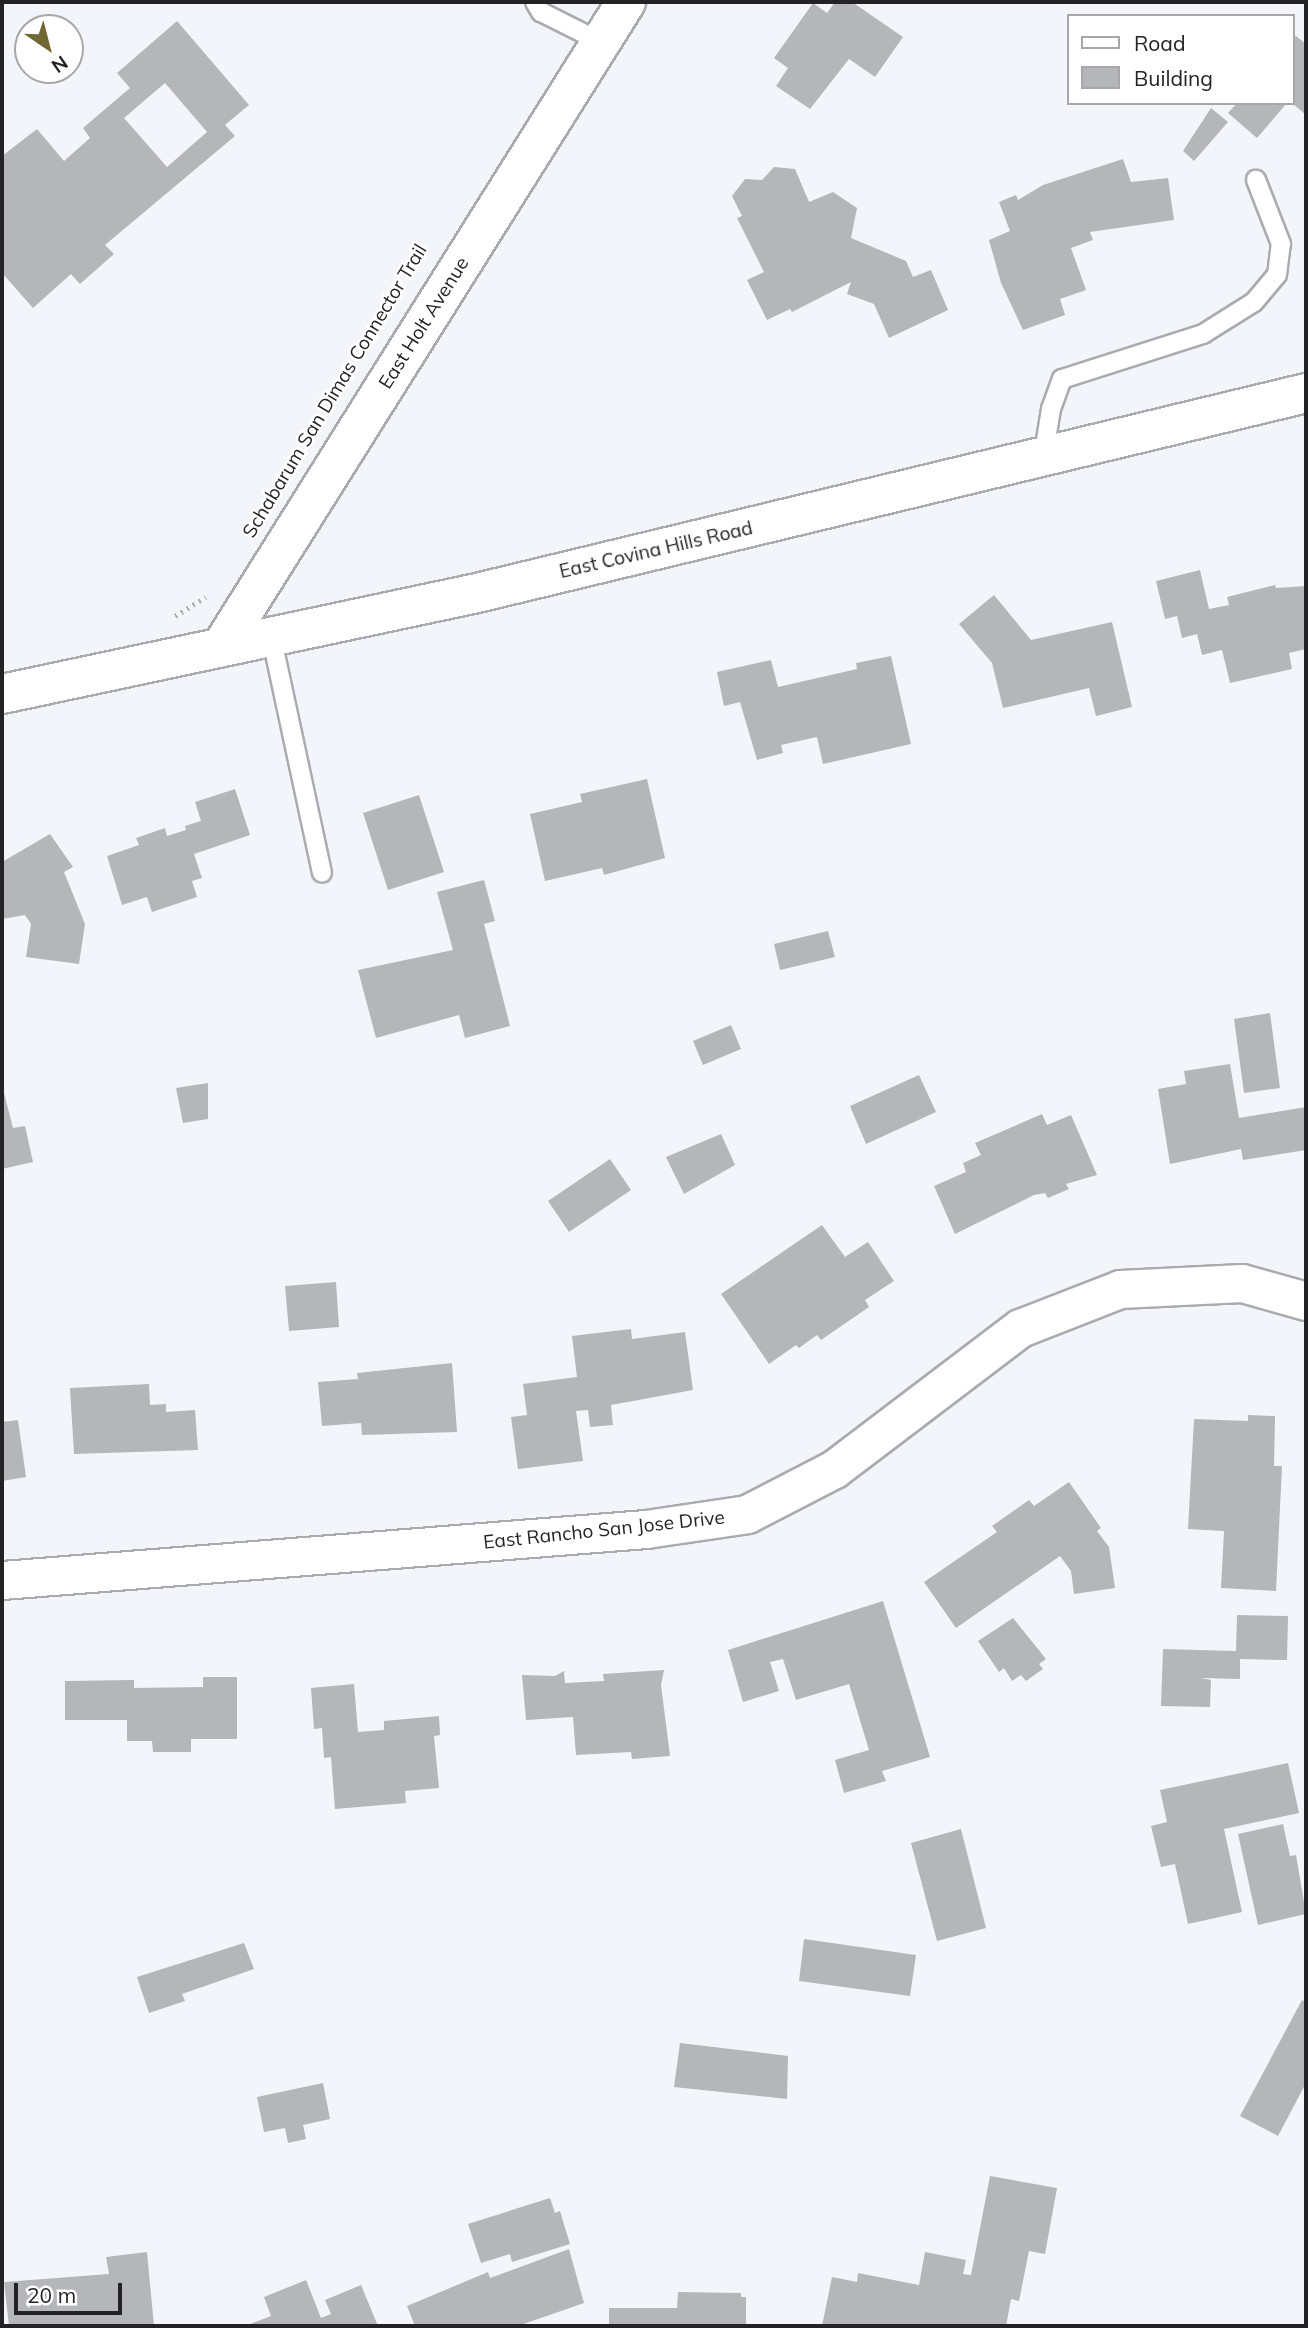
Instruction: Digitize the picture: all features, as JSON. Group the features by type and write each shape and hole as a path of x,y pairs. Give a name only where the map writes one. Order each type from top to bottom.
{"street":[{"name":"East Holt Avenue","path":"223,644 626,2"},
{"name":"East Covina Hills Road","path":"2,694 223,644 477,593 1306,393"},
{"name":"East Rancho San Jose Drive","path":"2,1580 632,1530 747,1514 834,1469 1020,1328 1120,1289 1242,1283 1306,1301"}],"lane":[{"path":"535,2 541,12 601,42"},
{"path":"1043,458 1051,409 1062,379 1203,334 1254,302 1277,275 1281,244 1256,180"},
{"path":"271,635 322,873"}],"path":[{"path":"166,622 211,594"}],"building":[{"path":"835,2 852,2 903,37 875,77 849,59 810,109 776,86 788,68 774,58 813,3 827,13"},
{"path":"177,21 249,105 225,125 235,136 105,245 114,254 80,284 71,274 33,308 2,273 2,156 37,129 64,161 90,138 83,128 130,88 117,73","holes":["165,83 207,132 167,167 124,118"]},
{"path":"1296,36 1306,44 1306,115 1294,105"},
{"path":"1235,105 1285,105 1257,138 1228,113"},
{"path":"1211,108 1228,122 1194,161 1183,151"},
{"path":"1123,159 1131,182 1168,178 1174,220 1090,232 1093,240 1071,248 1086,290 1060,299 1065,315 1023,330 1001,283 989,240 1010,231 999,202 1016,195 1018,200 1043,185"},
{"path":"774,167 795,169 809,202 833,192 857,208 851,238 906,261 913,277 931,270 948,310 889,338 874,304 847,294 851,282 792,312 790,309 767,320 747,280 764,272 737,218 742,216 732,196 745,179 762,180"},
{"path":"1200,570 1209,609 1229,605 1227,597 1275,585 1276,588 1306,586 1306,649 1289,653 1292,669 1230,683 1222,650 1202,655 1197,634 1182,638 1177,616 1165,619 1156,581"},
{"path":"994,595 1031,640 1112,622 1132,707 1096,716 1089,688 1003,708 992,663 959,624"},
{"path":"891,656 911,744 823,764 817,737 781,745 783,753 757,760 740,702 724,706 717,672 771,660 778,687 857,669 856,663"},
{"path":"647,779 665,858 604,875 602,868 545,881 530,814 582,802 580,794"},
{"path":"235,789 250,835 194,854 202,878 192,881 197,897 152,912 147,897 122,905 107,856 139,845 136,838 165,828 167,836 186,830 185,826 201,821 195,802"},
{"path":"419,795 444,872 388,890 363,813"},
{"path":"50,834 73,867 64,872 85,924 79,964 26,957 31,924 25,915 2,919 2,862"},
{"path":"484,880 495,921 484,924 510,1026 465,1038 459,1015 376,1038 358,970 453,950 437,892"},
{"path":"828,931 835,957 780,970 774,944"},
{"path":"1270,1013 1280,1088 1244,1093 1234,1019"},
{"path":"731,1025 741,1049 703,1065 693,1041"},
{"path":"1230,1064 1239,1118 1306,1107 1306,1150 1243,1160 1241,1149 1170,1164 1158,1089 1186,1084 1184,1071"},
{"path":"919,1075 936,1112 866,1144 850,1106"},
{"path":"208,1083 208,1119 183,1123 176,1088"},
{"path":"2,1085 13,1128 25,1126 33,1162 2,1169"},
{"path":"1042,1114 1047,1125 1071,1115 1097,1175 1066,1184 1069,1189 1048,1198 1045,1193 1034,1195 955,1234 934,1186 966,1172 963,1163 981,1155 975,1143"},
{"path":"721,1134 735,1165 684,1194 666,1157"},
{"path":"610,1159 631,1190 569,1232 548,1201"},
{"path":"822,1225 845,1257 868,1242 894,1281 865,1300 869,1307 821,1340 817,1335 799,1348 796,1345 769,1364 721,1294"},
{"path":"336,1282 339,1327 289,1331 285,1286"},
{"path":"631,1329 632,1339 685,1332 693,1390 611,1405 613,1425 590,1427 588,1410 576,1411 583,1461 518,1469 511,1417 527,1415 523,1384 577,1377 572,1336"},
{"path":"452,1363 457,1432 362,1435 361,1423 322,1426 318,1382 358,1379 357,1373"},
{"path":"149,1384 150,1405 166,1404 166,1412 195,1410 198,1450 74,1454 70,1388"},
{"path":"1248,1415 1275,1416 1274,1466 1282,1466 1276,1591 1221,1588 1224,1531 1188,1529 1194,1419 1248,1421"},
{"path":"18,1420 26,1477 2,1481 2,1422"},
{"path":"1069,1482 1101,1528 1097,1531 1109,1547 1115,1588 1074,1594 1071,1571 1060,1556 956,1628 924,1582 997,1532 992,1526 1029,1500 1034,1506"},
{"path":"883,1601 930,1757 882,1771 886,1781 844,1793 835,1760 869,1750 849,1684 796,1700 783,1659 770,1662 779,1691 743,1702 728,1650"},
{"path":"1237,1615 1288,1616 1287,1660 1240,1659 1240,1679 1201,1678 1211,1680 1210,1707 1161,1706 1163,1649 1236,1651"},
{"path":"1013,1618 1046,1659 1039,1664 1043,1669 1026,1681 1021,1675 1012,1681 1004,1668 999,1672 978,1641"},
{"path":"664,1670 661,1685 670,1756 632,1759 631,1752 576,1755 573,1717 526,1720 522,1675 555,1676 564,1671 565,1683 604,1681 603,1674"},
{"path":"203,1677 237,1677 237,1739 191,1739 191,1752 153,1752 152,1741 127,1741 127,1720 65,1720 65,1681 134,1680 134,1688 203,1687"},
{"path":"354,1684 358,1732 384,1730 384,1721 439,1716 440,1735 434,1736 439,1788 405,1791 406,1803 335,1809 331,1757 324,1758 322,1728 314,1729 311,1688"},
{"path":"1288,1763 1299,1813 1224,1829 1242,1912 1188,1924 1175,1864 1161,1867 1151,1826 1167,1822 1160,1790"},
{"path":"1283,1824 1290,1856 1296,1855 1306,1914 1258,1925 1238,1834"},
{"path":"961,1829 986,1928 937,1941 911,1843"},
{"path":"804,1939 916,1955 910,1996 799,1981"},
{"path":"244,1943 254,1969 182,1994 185,2001 149,2013 137,1977"},
{"path":"1302,2000 1306,2002 1306,2083 1278,2136 1240,2116"},
{"path":"680,2043 788,2056 787,2099 674,2087"},
{"path":"323,2083 330,2119 303,2125 306,2139 288,2143 285,2128 264,2132 257,2097"},
{"path":"990,2176 1057,2188 1045,2254 1029,2251 1019,2301 1011,2299 1006,2326 822,2326 832,2277 857,2282 858,2273 919,2285 925,2252 966,2260 963,2274 971,2275"},
{"path":"550,2198 555,2213 560,2211 570,2244 512,2262 510,2254 481,2263 468,2224"},
{"path":"569,2249 584,2303 518,2326 415,2326 407,2306 488,2272 490,2278"},
{"path":"147,2252 154,2326 9,2326 4,2282 109,2274 106,2257"},
{"path":"306,2280 321,2318 331,2314 325,2300 361,2285 378,2326 245,2326 271,2316 264,2297"},
{"path":"678,2292 741,2293 741,2297 746,2297 746,2326 609,2326 609,2308 677,2308"}]}
